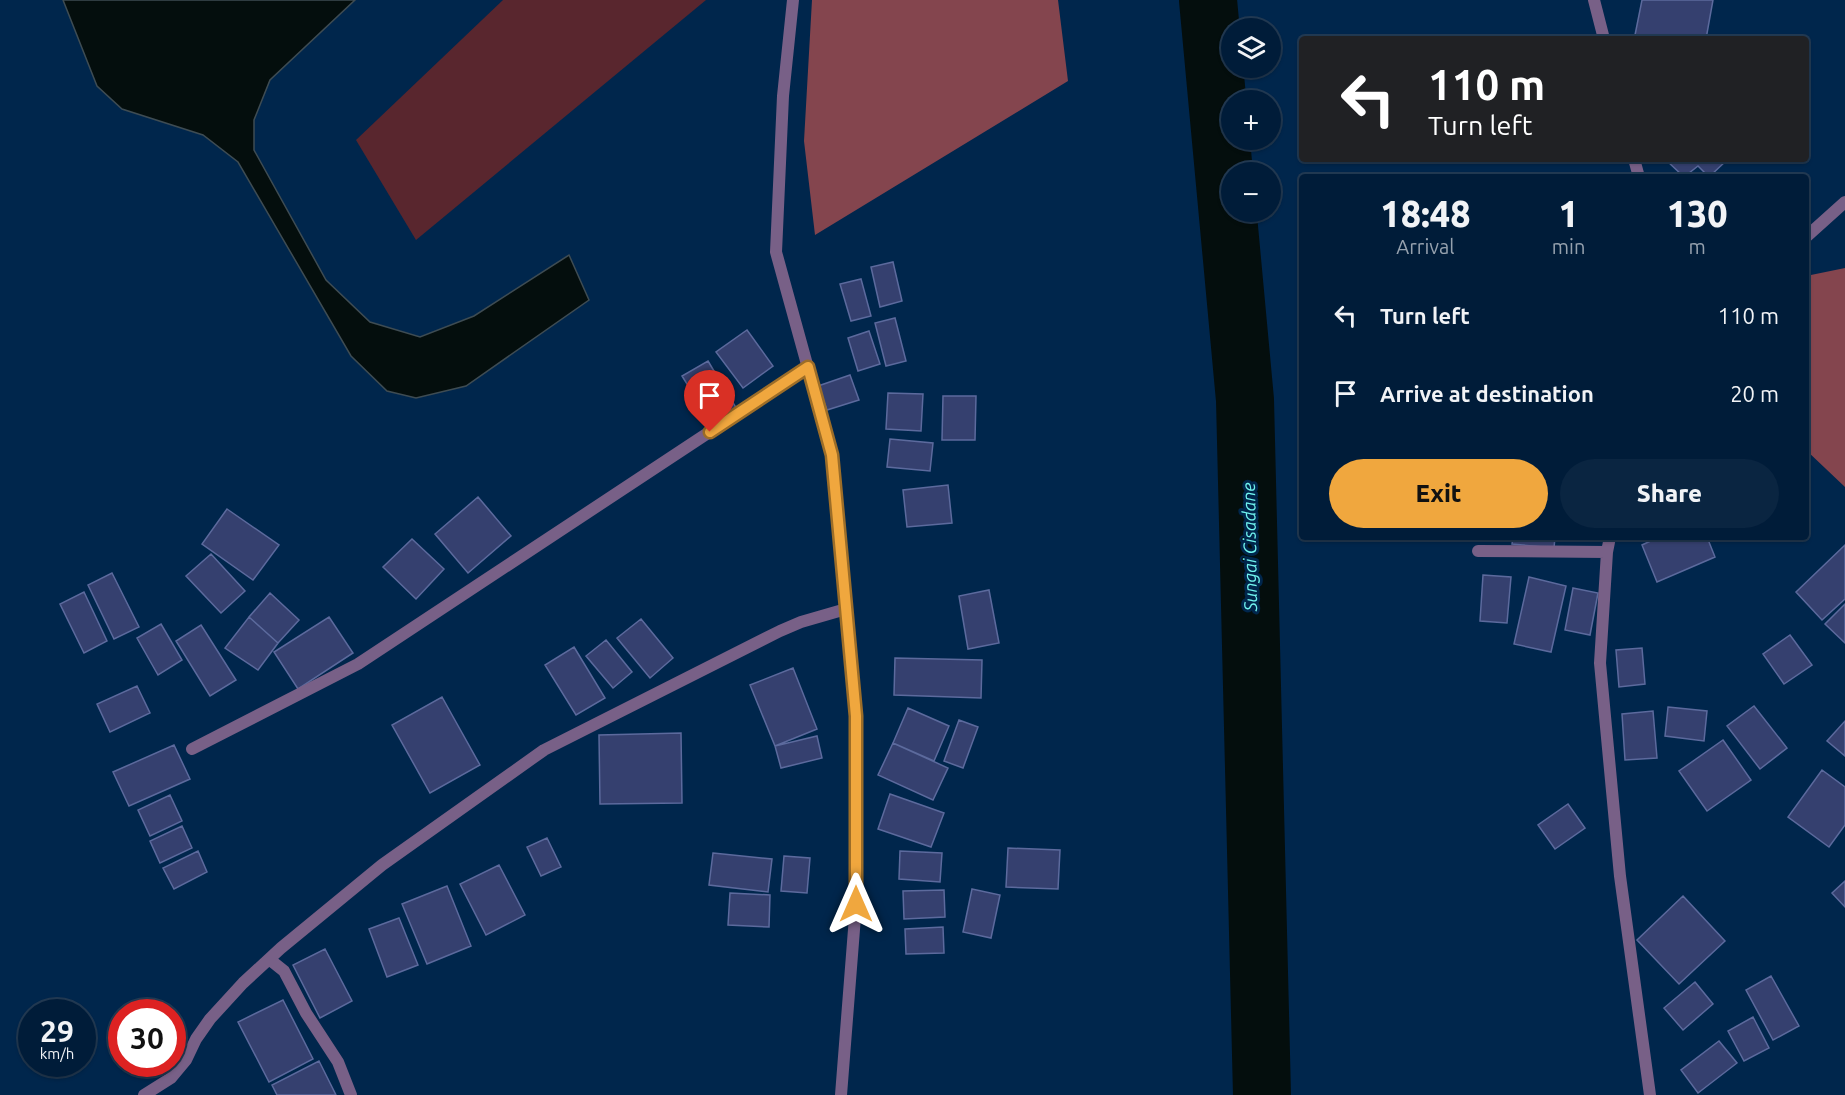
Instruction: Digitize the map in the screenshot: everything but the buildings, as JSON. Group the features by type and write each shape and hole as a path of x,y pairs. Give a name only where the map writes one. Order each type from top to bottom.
{"street":[{"path":"793,0 783,96 776,252 832,455 856,716 856,904 841,1095"},
{"path":"1594,0 1603,36"},
{"path":"1809,234 1845,202"},
{"path":"192,749 358,664 808,367"},
{"path":"1609,540 1600,663 1620,876 1650,1095"},
{"path":"1478,552 1607,552"},
{"path":"144,1095 171,1078 186,1060 196,1039 210,1019 269,958 382,865 544,750 780,631 801,622 846,609"},
{"path":"269,958 284,971 306,1013 338,1062 351,1095"}],"shaded area":[{"path":"63,0 355,0 270,80 254,120 254,150 326,280 370,322 420,337 474,316 569,255 589,300 466,386 416,398 387,391 351,356 238,162 203,135 122,109 97,86"},
{"path":"503,0 706,0 416,240 356,140"},
{"path":"812,0 1058,0 1068,81 815,235 804,141"},
{"path":"1845,268 1845,487 1809,453 1809,275"}],"waterway":[{"name":"Sungai Cisadane","path":"1208,0 1245,400 1262,1095"}],"route":[{"path":"710,432 808,367 832,455 856,716 856,904"}]}
